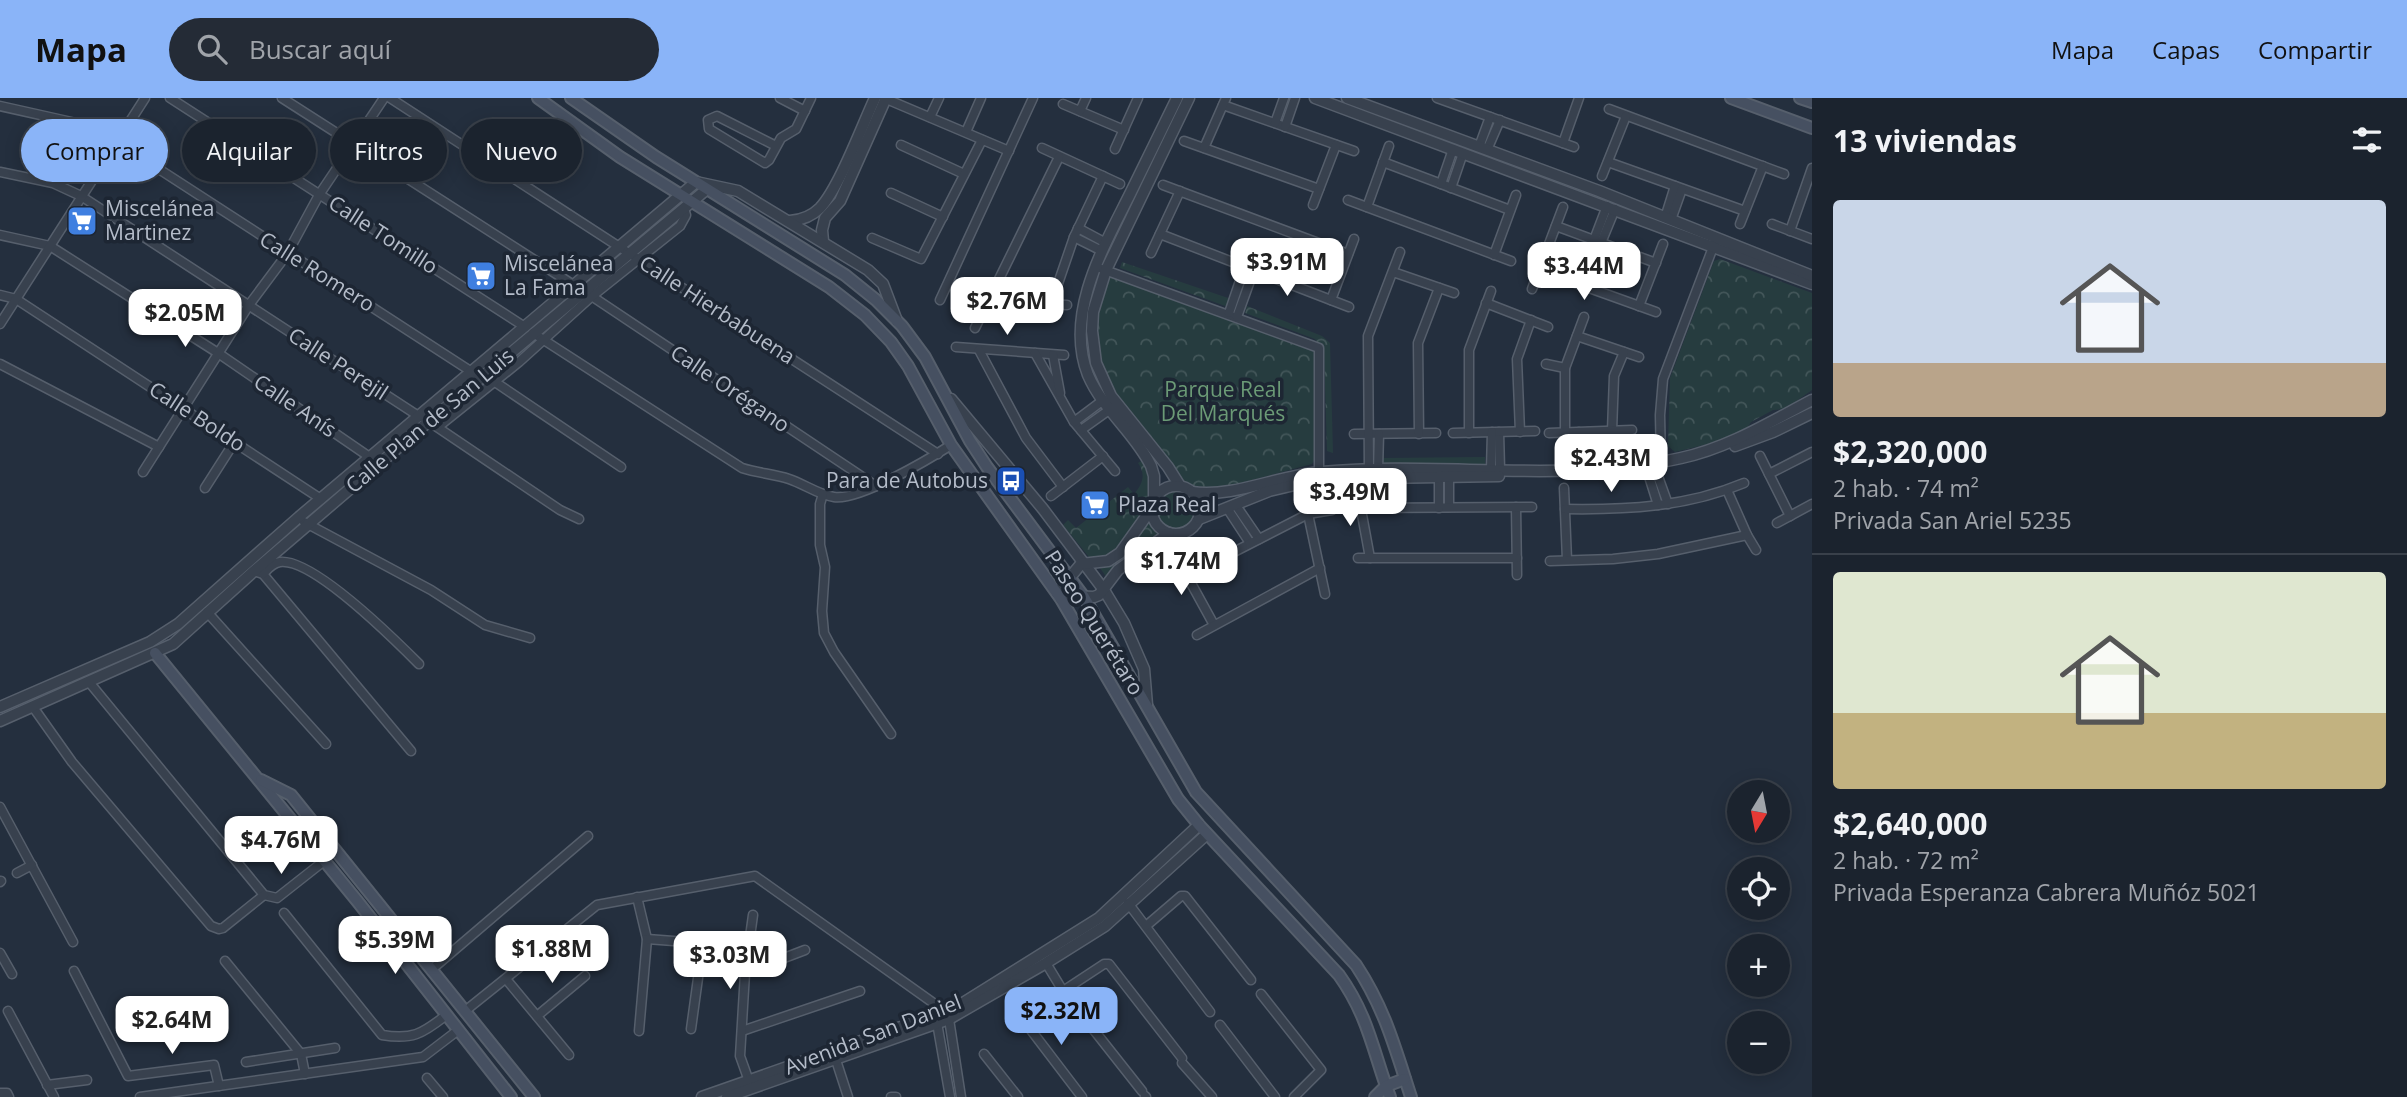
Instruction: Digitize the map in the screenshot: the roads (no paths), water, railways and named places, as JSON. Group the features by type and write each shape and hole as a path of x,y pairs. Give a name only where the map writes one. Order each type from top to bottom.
{"main road":[{"name":"Paseo Querétaro","path":"538,98 620,157 681,196 688,206 829,287 865,315 891,342 908,366 951,445 1059,596 1178,799 1339,975 1355,998 1366,1021 1388,1092"},
{"name":"Paseo Querétaro","path":"571,98 619,133 845,275 897,321 925,357 987,467 1084,597 1196,792 1356,965 1373,990 1385,1015 1411,1097"},
{"path":"1731,98 1812,128"},
{"path":"1800,98 1812,102"},
{"path":"155,653 358,902 509,1096"},
{"path":"256,777 291,795 534,1097"},
{"path":"1375,1097 1388,1092 1405,1079"}],"street":[{"path":"132,119 145,98"},
{"name":"Calle Tomillo","path":"170,98 742,468 764,475 785,477 823,494"},
{"name":"Calle Orégano","path":"282,98 330,129"},
{"path":"369,119 384,98"},
{"name":"Calle Hierbabuena","path":"390,98 937,454"},
{"path":"780,98 805,111"},
{"path":"776,146 717,116 708,120 709,129 765,163 785,134 796,130 811,98"},
{"path":"790,221 804,219 812,214 833,190 874,98"},
{"path":"823,241 825,218 840,201 885,98 1009,151"},
{"path":"930,117 939,98"},
{"path":"966,132 981,98"},
{"path":"940,300 1033,98"},
{"path":"1080,111 1086,98"},
{"path":"1115,149 1138,98"},
{"path":"1177,98 1104,247 1101,268 1093,312 1093,345 1096,363 1111,396 1180,486 1192,492 1198,499 1199,519 1192,529 1181,534 1169,533 1156,523 1153,504 1154,476 1147,458 1105,406 1087,371 1082,332 1086,296 1101,268 1189,98"},
{"path":"1275,123 1284,98"},
{"path":"1285,127 1295,98"},
{"path":"1315,98 1483,148 1599,191 1812,284"},
{"path":"1347,98 1458,151 1812,276"},
{"path":"1437,98 1574,146"},
{"path":"1563,143 1579,98"},
{"path":"1204,148 1224,102 1354,151"},
{"path":"1063,104 1124,130"},
{"name":"Calle Romero","path":"0,106 58,119"},
{"path":"1609,109 1784,174"},
{"path":"1602,176 1626,116"},
{"path":"1483,148 1490,117"},
{"path":"1483,148 1500,120"},
{"path":"872,238 921,259 982,140"},
{"path":"1184,141 1319,189"},
{"path":"901,145 964,174"},
{"path":"1313,205 1336,145"},
{"path":"1367,207 1389,146"},
{"path":"1042,148 1120,184"},
{"path":"1441,184 1458,151"},
{"path":"1451,188 1458,151"},
{"path":"975,328 1059,157"},
{"path":"1383,162 1510,211"},
{"path":"1608,162 1745,211"},
{"path":"1740,224 1763,166"},
{"path":"1790,231 1809,185 1812,168"},
{"name":"Calle Perejil","path":"0,172 53,183 81,196 560,510 579,519"},
{"name":"Calle Romero","path":"168,175 287,254 477,374 495,382 621,467"},
{"path":"1051,304 1074,237 1103,176"},
{"path":"143,472 248,305 287,254 330,178"},
{"path":"0,324 91,182"},
{"name":"Calle Orégano","path":"413,182 583,291 876,486"},
{"path":"696,182 738,191 868,270 883,284 897,321"},
{"name":"Calle Plan de San Luis","path":"630,253 696,182"},
{"path":"1163,185 1348,254"},
{"path":"1668,219 1679,187"},
{"name":"Calle Plan de San Luis","path":"0,720 173,644 428,422 477,374 707,189"},
{"path":"1151,253 1180,191"},
{"path":"891,193 943,217"},
{"path":"1494,255 1516,195"},
{"path":"1348,200 1510,261"},
{"path":"1532,289 1563,207"},
{"path":"1598,241 1611,207"},
{"path":"1772,224 1812,239"},
{"path":"1556,226 1656,263"},
{"path":"1079,228 1104,247"},
{"path":"1160,234 1349,307"},
{"name":"Calle Anís","path":"0,235 50,246 218,353 371,458"},
{"path":"1074,237 1104,247"},
{"path":"1331,300 1354,239"},
{"path":"1658,505 1655,467 1663,379 1714,242"},
{"path":"1639,306 1663,244"},
{"path":"1374,470 1375,434 1368,337 1400,252"},
{"path":"428,422 495,382 543,340 583,291 630,253"},
{"path":"1233,315 1245,266"},
{"path":"1101,268 1319,348 1319,475"},
{"path":"1233,315 1254,270"},
{"path":"1539,270 1656,313"},
{"path":"1393,272 1454,293"},
{"path":"1419,433 1418,343 1439,288"},
{"path":"1469,433 1469,350 1491,291"},
{"name":"Calle Boldo","path":"0,295 16,299 321,499"},
{"path":"989,302 1067,305"},
{"path":"1486,303 1548,327"},
{"path":"1565,432 1565,368 1584,317"},
{"path":"1520,432 1517,359 1531,320"},
{"path":"1577,336 1639,357"},
{"path":"956,347 1064,355"},
{"path":"979,349 1027,438 1063,487"},
{"path":"1612,431 1614,376 1623,352"},
{"path":"1035,353 1061,403 1115,471"},
{"path":"1052,355 1061,403"},
{"path":"0,364 159,447"},
{"path":"1545,364 1565,368"},
{"path":"943,390 1085,563 1104,590 1124,623 1143,669 1147,709"},
{"path":"1192,492 1218,493 1319,475 1374,470 1655,467 1706,451 1750,433 1812,400"},
{"path":"1074,422 1105,406"},
{"path":"1081,430 1105,406"},
{"path":"1199,519 1319,475 1444,478 1613,473 1655,467 1705,456 1773,432 1812,413"},
{"name":"Calle Plan de San Luis","path":"0,707 150,642 178,624 299,517 371,458 428,422"},
{"path":"1549,433 1632,430"},
{"path":"1453,433 1535,431"},
{"path":"1495,469 1496,432"},
{"path":"1583,432 1585,469"},
{"path":"1354,434 1436,433"},
{"path":"205,488 235,441"},
{"path":"891,734 824,634 822,611 825,567 820,545 823,494 848,497 876,486 951,445"},
{"path":"1769,474 1812,452"},
{"path":"1051,496 1103,456"},
{"path":"1760,456 1790,516"},
{"path":"1655,467 1668,504"},
{"path":"1444,478 1449,508"},
{"path":"1439,508 1444,478"},
{"path":"1565,509 1668,504 1727,490 1744,483"},
{"path":"1059,596 1077,567 1085,563 1108,561 1120,553 1160,492 1169,487 1180,486"},
{"path":"1564,488 1567,560"},
{"path":"1727,490 1756,550"},
{"path":"1358,493 1370,558"},
{"path":"1777,523 1812,504"},
{"path":"1231,506 1259,539"},
{"path":"1231,506 1250,543"},
{"path":"1516,507 1517,575"},
{"path":"1360,508 1532,507"},
{"path":"1186,576 1308,514 1332,510"},
{"path":"1308,514 1325,594"},
{"path":"299,517 307,526 431,590 485,625 530,638"},
{"path":"1059,596 1094,597 1104,590 1118,570 1169,533"},
{"path":"1550,561 1658,554 1747,535"},
{"path":"1175,554 1214,625"},
{"path":"1358,558 1517,558"},
{"path":"411,751 258,572 282,562 297,566 329,584 366,611 419,664"},
{"path":"1197,635 1320,568"},
{"path":"207,612 326,744"},
{"path":"150,642 155,653"},
{"path":"89,682 264,895 277,898 324,861"},
{"path":"33,707 72,762 211,926 223,928 264,895"},
{"path":"0,807 73,942"},
{"name":"Avenida San Daniel","path":"941,1015 1105,926 1203,829"},
{"name":"Avenida San Daniel","path":"727,1097 744,1088 941,1015 1046,964 1203,829"},
{"path":"431,970 588,836"},
{"path":"17,873 32,866"},
{"path":"465,1011 597,905 755,876 941,1015 961,1097"},
{"path":"358,902 369,892"},
{"path":"1146,926 1181,896 1185,896 1251,980"},
{"path":"637,897 648,939 639,1031"},
{"path":"1128,904 1210,1012"},
{"path":"284,913 382,1035 398,1038 420,1034 445,1016"},
{"path":"744,1088 740,1056 745,973 753,915"},
{"path":"648,939 700,943 702,949 691,1029"},
{"path":"745,973 805,950"},
{"path":"0,953 12,974"},
{"path":"225,961 301,1054 305,1074"},
{"path":"1046,964 1063,991 1144,1095"},
{"path":"1063,991 1104,964 1109,964 1212,1097"},
{"path":"74,971 128,1076 214,1065 219,1086"},
{"path":"537,1016 585,976"},
{"path":"506,979 569,1055"},
{"path":"742,1031 860,991"},
{"path":"1261,994 1321,1070 1294,1097"},
{"path":"8,1011 54,1097"},
{"path":"1018,1013 1082,1097"},
{"path":"941,1015 950,1097"},
{"path":"1220,1025 1275,1097"},
{"path":"140,1097 423,1057 457,1031"},
{"path":"246,1062 335,1048"},
{"path":"984,1054 1018,1097"},
{"path":"834,1055 848,1097"},
{"path":"427,1078 443,1097"},
{"path":"47,1085 87,1080"},
{"path":"1009,1086 1011,1097"},
{"name":"Avenida San Daniel","path":"702,1097 744,1088"},
{"path":"0,1093 7,1093 9,1097"},
{"path":"891,1097 897,1097"}],"place":[{"name":"Miscelánea Martinez","path":"82,221"},
{"name":"Miscelánea La Fama","path":"481,276"},
{"name":"Para de Autobus","path":"1011,481"},
{"name":"Plaza Real","path":"1095,505"}],"park label":[{"name":"Parque Real Del Marqués","path":"1223,402"}]}
